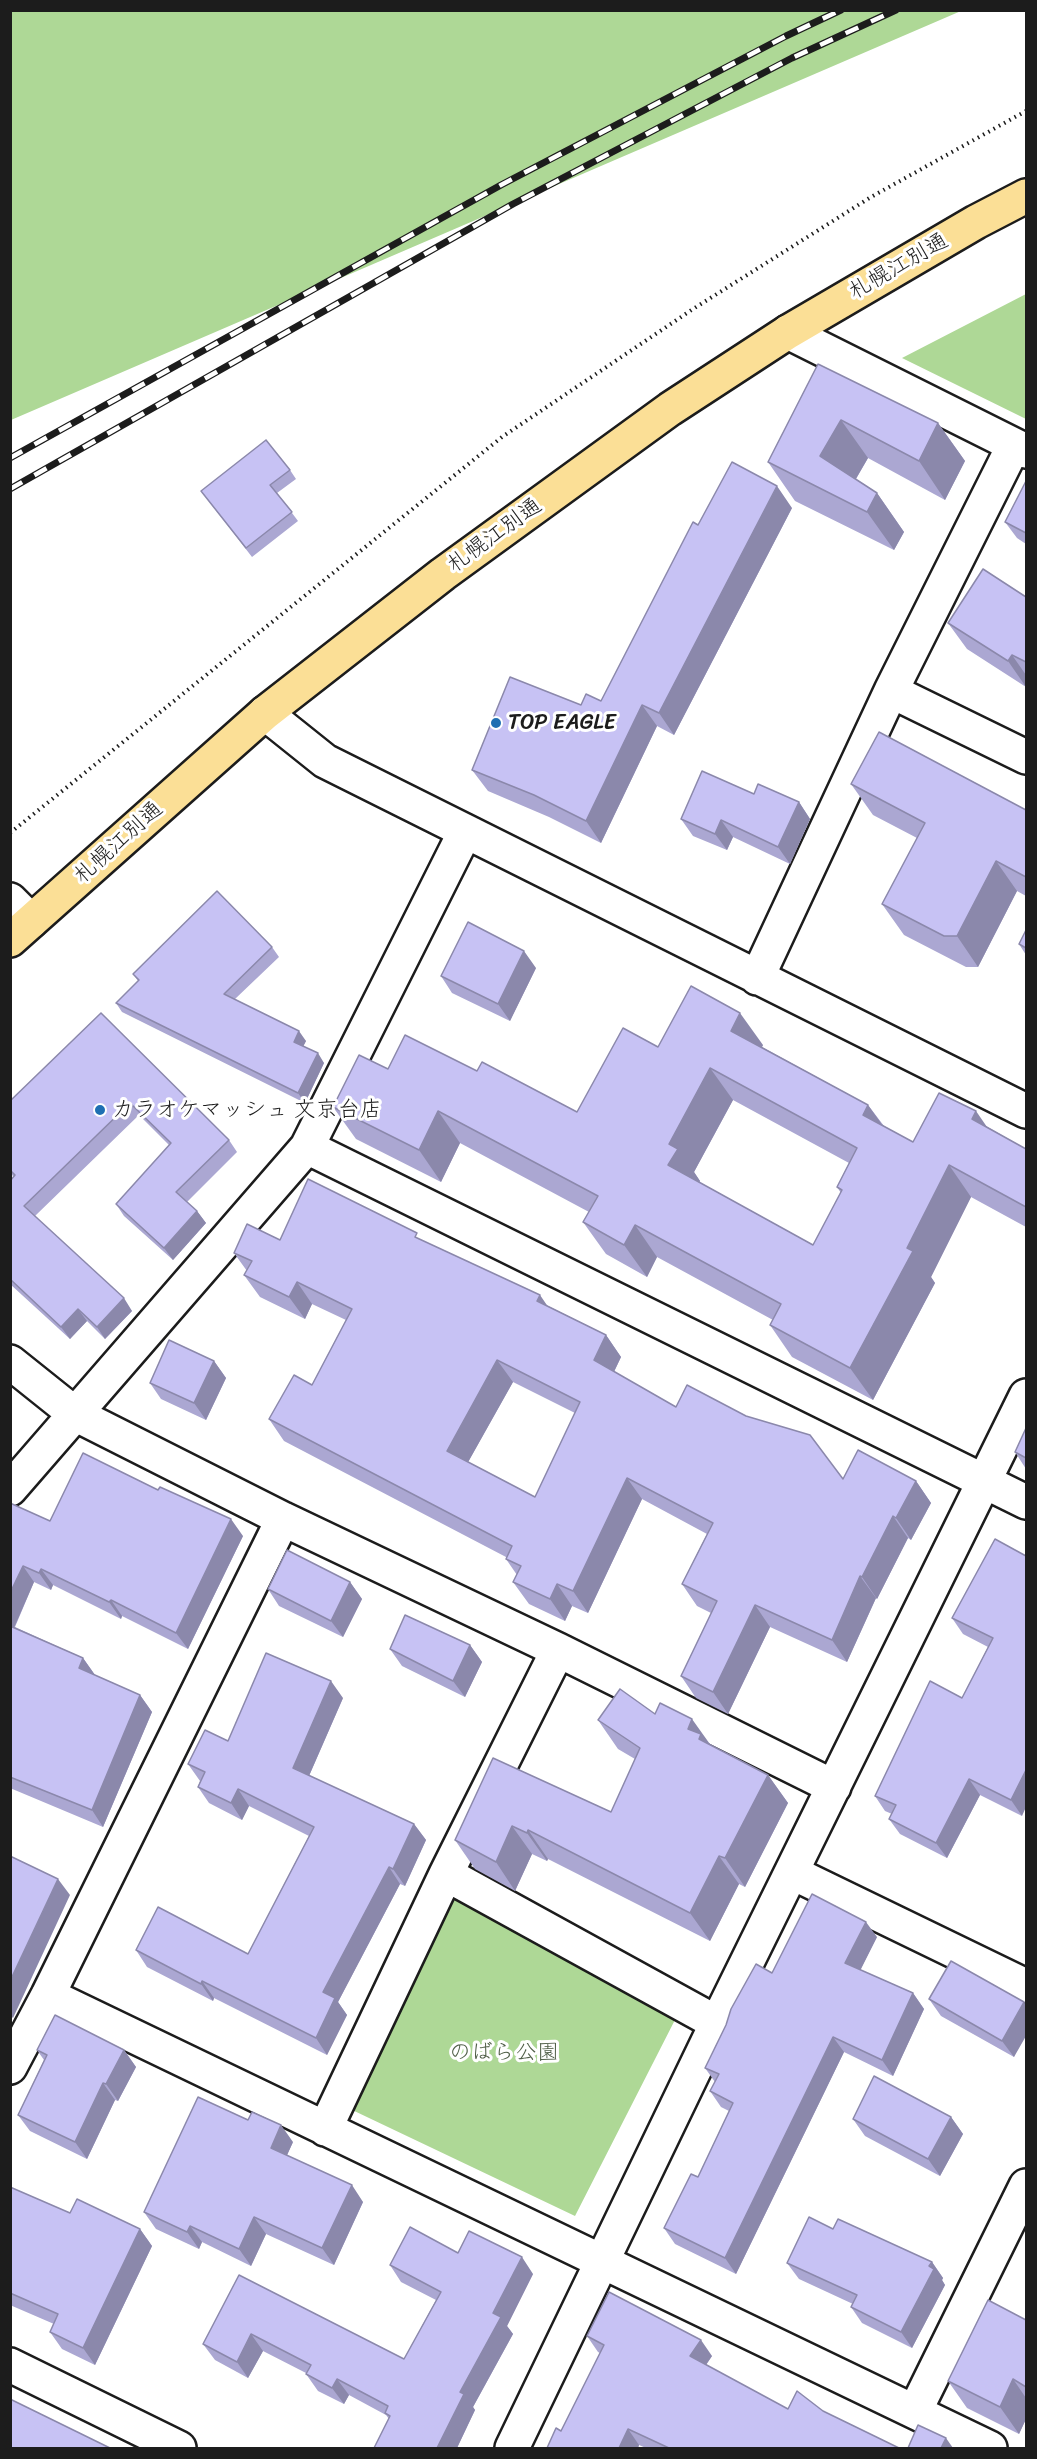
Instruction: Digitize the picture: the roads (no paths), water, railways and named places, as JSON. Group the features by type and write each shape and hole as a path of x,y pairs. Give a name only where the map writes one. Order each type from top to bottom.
{"highway":[{"name":"札幌江別通","path":"17,920 265,713 443,574 670,409 788,333 976,222 1026,196"}],"street":[{"path":"757,978 891,691 1020,448 788,333"},
{"path":"891,691 1026,757"},
{"path":"265,713 325,761 1026,1111"},
{"path":"10,1489 308,1147 465,832"},
{"path":"308,1147 1026,1502"},
{"path":"10,1362 75,1414 283,1519 558,1650 834,1786"},
{"path":"512,2448 717,2023 793,1873 1026,1396"},
{"path":"10,2067 48,1995 283,1519"},
{"path":"325,2129 446,1874 558,1650"},
{"path":"793,1873 1026,1986"},
{"path":"446,1874 717,2023"},
{"path":"48,1995 990,2448"},
{"path":"915,2411 1026,2186"},
{"path":"10,2365 179,2448"}],"railway":[{"path":"10,458 501,185 786,36 841,10"},
{"path":"10,489 513,204 792,58 896,10"}],"place":[{"name":"TOP EAGLE","path":"496,723"},
{"name":"カラオケマッシュ 文京台店","path":"100,1110"}],"park label":[{"name":"のばら公園","path":"504,2053"}]}
